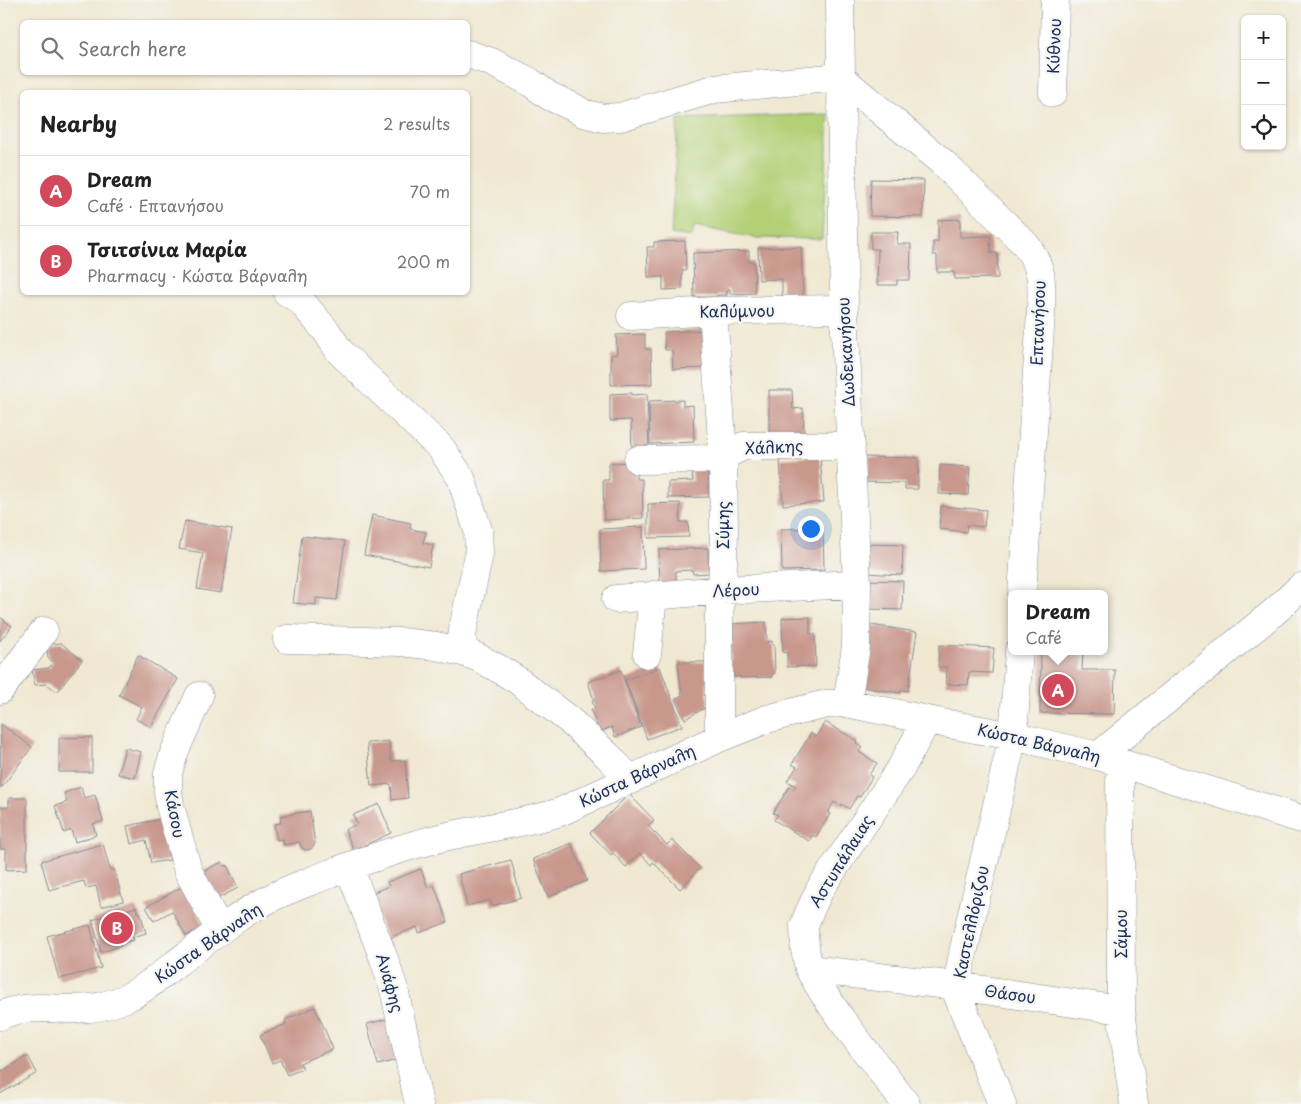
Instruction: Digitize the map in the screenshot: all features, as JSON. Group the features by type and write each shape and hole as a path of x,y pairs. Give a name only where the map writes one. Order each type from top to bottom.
{"street":[{"name":"Δωδεκανήσου","path":"840,0 844,309 857,584 856,647 847,703"},
{"name":"Κύθνου","path":"1052,93 1055,0"},
{"path":"470,55 511,72 530,82 549,96 583,113 603,118 627,116 714,89 840,77"},
{"name":"Επτανήσου","path":"840,77 942,162 1025,244 1033,254 1039,268 1042,282 1041,313 1022,590"},
{"path":"292,295 300,300 327,332 340,352 441,448 461,478 478,530 479,554 464,624 462,637 463,652"},
{"name":"Καλύμνου","path":"630,316 713,311 844,309"},
{"name":"Σύμης","path":"713,311 723,455 724,533 719,616 719,738"},
{"name":"Χάλκης","path":"638,460 716,459 744,446 851,446"},
{"name":"Λέρου","path":"616,599 722,590 857,584"},
{"path":"1109,759 1227,650 1253,630 1301,587"},
{"path":"647,654 654,595"},
{"path":"0,690 44,631"},
{"path":"287,639 401,642 436,646 463,652 490,663 517,680 576,726 631,780"},
{"path":"1013,736 1019,655"},
{"name":"Κάσου","path":"199,696 174,753 168,774 168,791 170,806 188,871 220,930"},
{"name":"Κώστα Βάρναλη","path":"0,1016 28,1008 75,1009 105,1006 126,998 149,985 220,930 246,912 276,896 349,866 413,844 542,818 560,812 719,738 767,719 827,704 847,703 1013,736 1109,759 1301,819"},
{"name":"Αστυπάλαιας","path":"906,1104 841,1019 809,969 805,949 804,926 820,889 901,768 927,720"},
{"name":"Καστελλόριζου","path":"1002,1104 958,996 957,986 1013,736"},
{"name":"Σάμου","path":"1109,759 1121,1010 1134,1104"},
{"name":"Ανάφης","path":"349,866 394,989 419,1104"},
{"name":"Θάσου","path":"809,969 957,986 1121,1010"}],"green space":[{"path":"829,114 822,239 755,238 694,226 692,237 671,234 678,119"}],"building":[{"path":"871,179 924,180 923,217 870,216"},
{"path":"960,219 960,237 990,236 991,253 997,253 998,278 955,279 954,272 937,272 937,255 933,255 933,242 938,242 938,220"},
{"path":"871,232 898,232 897,244 911,244 910,280 897,280 897,285 877,285 878,249 871,249"},
{"path":"685,241 686,270 682,270 682,289 663,290 663,277 648,277 647,247 654,247 654,242"},
{"path":"801,247 803,297 782,298 782,279 759,280 758,248"},
{"path":"749,251 749,262 754,262 755,293 730,294 730,289 727,289 727,295 694,297 693,253"},
{"path":"706,330 706,368 673,369 672,350 665,350 664,332"},
{"path":"645,334 645,349 651,349 652,384 611,385 611,355 617,354 616,335"},
{"path":"769,390 792,390 793,409 803,408 804,436 769,432"},
{"path":"632,393 632,395 647,394 649,450 632,451 631,420 610,421 610,394"},
{"path":"683,400 683,406 693,405 694,442 650,444 649,401"},
{"path":"820,456 824,502 783,505 780,459"},
{"path":"863,457 918,458 918,489 905,489 905,483 863,482"},
{"path":"636,462 636,479 642,479 643,518 604,520 603,480 609,480 609,463"},
{"path":"940,465 970,467 968,495 939,494"},
{"path":"708,470 709,497 668,498 668,482 693,481 692,471"},
{"path":"680,503 680,522 688,522 689,537 648,538 648,504"},
{"path":"941,506 986,510 984,527 967,525 966,532 939,529"},
{"path":"372,515 411,523 410,529 426,532 423,543 433,545 429,567 364,555"},
{"path":"185,521 232,529 221,593 197,589 203,553 179,549"},
{"path":"643,527 644,569 601,571 600,529"},
{"path":"823,528 824,570 782,571 781,529"},
{"path":"302,536 345,541 337,600 316,598 316,605 293,603"},
{"path":"866,544 903,545 902,575 865,573"},
{"path":"708,548 709,573 693,574 692,570 676,571 676,586 660,587 659,550"},
{"path":"866,580 903,581 902,610 865,609"},
{"path":"0,617 12,626 0,641"},
{"path":"810,617 810,634 815,634 816,666 787,667 787,652 783,653 782,618"},
{"path":"766,622 767,642 772,641 772,645 774,645 775,673 772,674 772,677 734,677 733,670 731,670 730,624"},
{"path":"871,625 917,632 908,691 901,690 901,693 861,687"},
{"path":"61,643 82,660 57,692 47,684 35,685 32,670 49,668 53,662 48,658 47,649 51,644"},
{"path":"939,645 994,648 992,673 969,672 968,685 946,684 947,667 938,667"},
{"path":"138,655 178,679 151,727 136,719 142,707 119,695"},
{"path":"1041,655 1083,655 1082,670 1115,670 1114,714 1040,713"},
{"path":"678,662 705,662 708,706 685,719 675,699 682,695"},
{"path":"660,667 682,726 647,739 625,680"},
{"path":"621,670 641,727 615,737 612,727 599,732 591,710 595,709 588,682"},
{"path":"825,722 858,741 856,743 862,747 859,752 877,763 869,775 872,777 860,797 857,796 849,809 842,804 841,806 834,802 828,813 830,814 816,837 813,835 809,841 774,820 778,815 773,813 789,787 793,789 796,786 787,781 797,767 792,764 811,733 816,737"},
{"path":"1,724 32,747 2,787 0,786"},
{"path":"92,737 92,772 59,772 59,738"},
{"path":"389,741 391,761 405,760 408,798 392,800 391,784 371,786 367,743"},
{"path":"125,748 141,752 135,778 118,774"},
{"path":"81,787 84,798 95,795 103,821 93,824 96,835 75,842 71,830 64,833 55,806 67,802 64,793"},
{"path":"629,794 654,820 648,826 667,845 672,840 700,868 680,889 653,862 651,865 640,853 626,867 613,853 611,855 590,833"},
{"path":"9,798 27,798 27,869 6,870 6,849 0,849 0,807 9,807"},
{"path":"379,804 391,833 354,850 345,830 357,824 353,815"},
{"path":"310,811 315,844 311,849 306,850 301,847 300,842 284,845 283,839 277,840 274,824 281,823 280,816"},
{"path":"161,819 170,860 151,863 146,840 131,844 127,826"},
{"path":"571,843 587,881 548,897 533,859"},
{"path":"103,844 110,870 114,869 123,901 101,907 96,886 86,888 84,881 49,890 41,861"},
{"path":"511,860 521,898 492,906 490,900 467,906 459,874"},
{"path":"222,862 224,866 227,865 238,888 209,903 201,872"},
{"path":"421,869 428,888 434,885 448,922 419,933 417,927 387,939 369,894 389,886 387,882"},
{"path":"183,886 205,926 186,936 172,911 154,921 146,907"},
{"path":"136,907 138,913 140,912 146,933 133,937 134,940 120,943 121,946 101,952 92,920"},
{"path":"90,925 101,968 59,979 47,936"},
{"path":"315,1007 333,1049 300,1063 303,1069 287,1075 280,1060 272,1063 260,1035 286,1024 285,1020"},
{"path":"387,1019 397,1060 378,1065 367,1024"},
{"path":"28,1056 37,1073 0,1094 0,1068 2,1071"}],"place":[{"name":"Dream","path":"1058,690"},
{"name":"Τσιτσίνια Μαρία","path":"117,928"}]}
